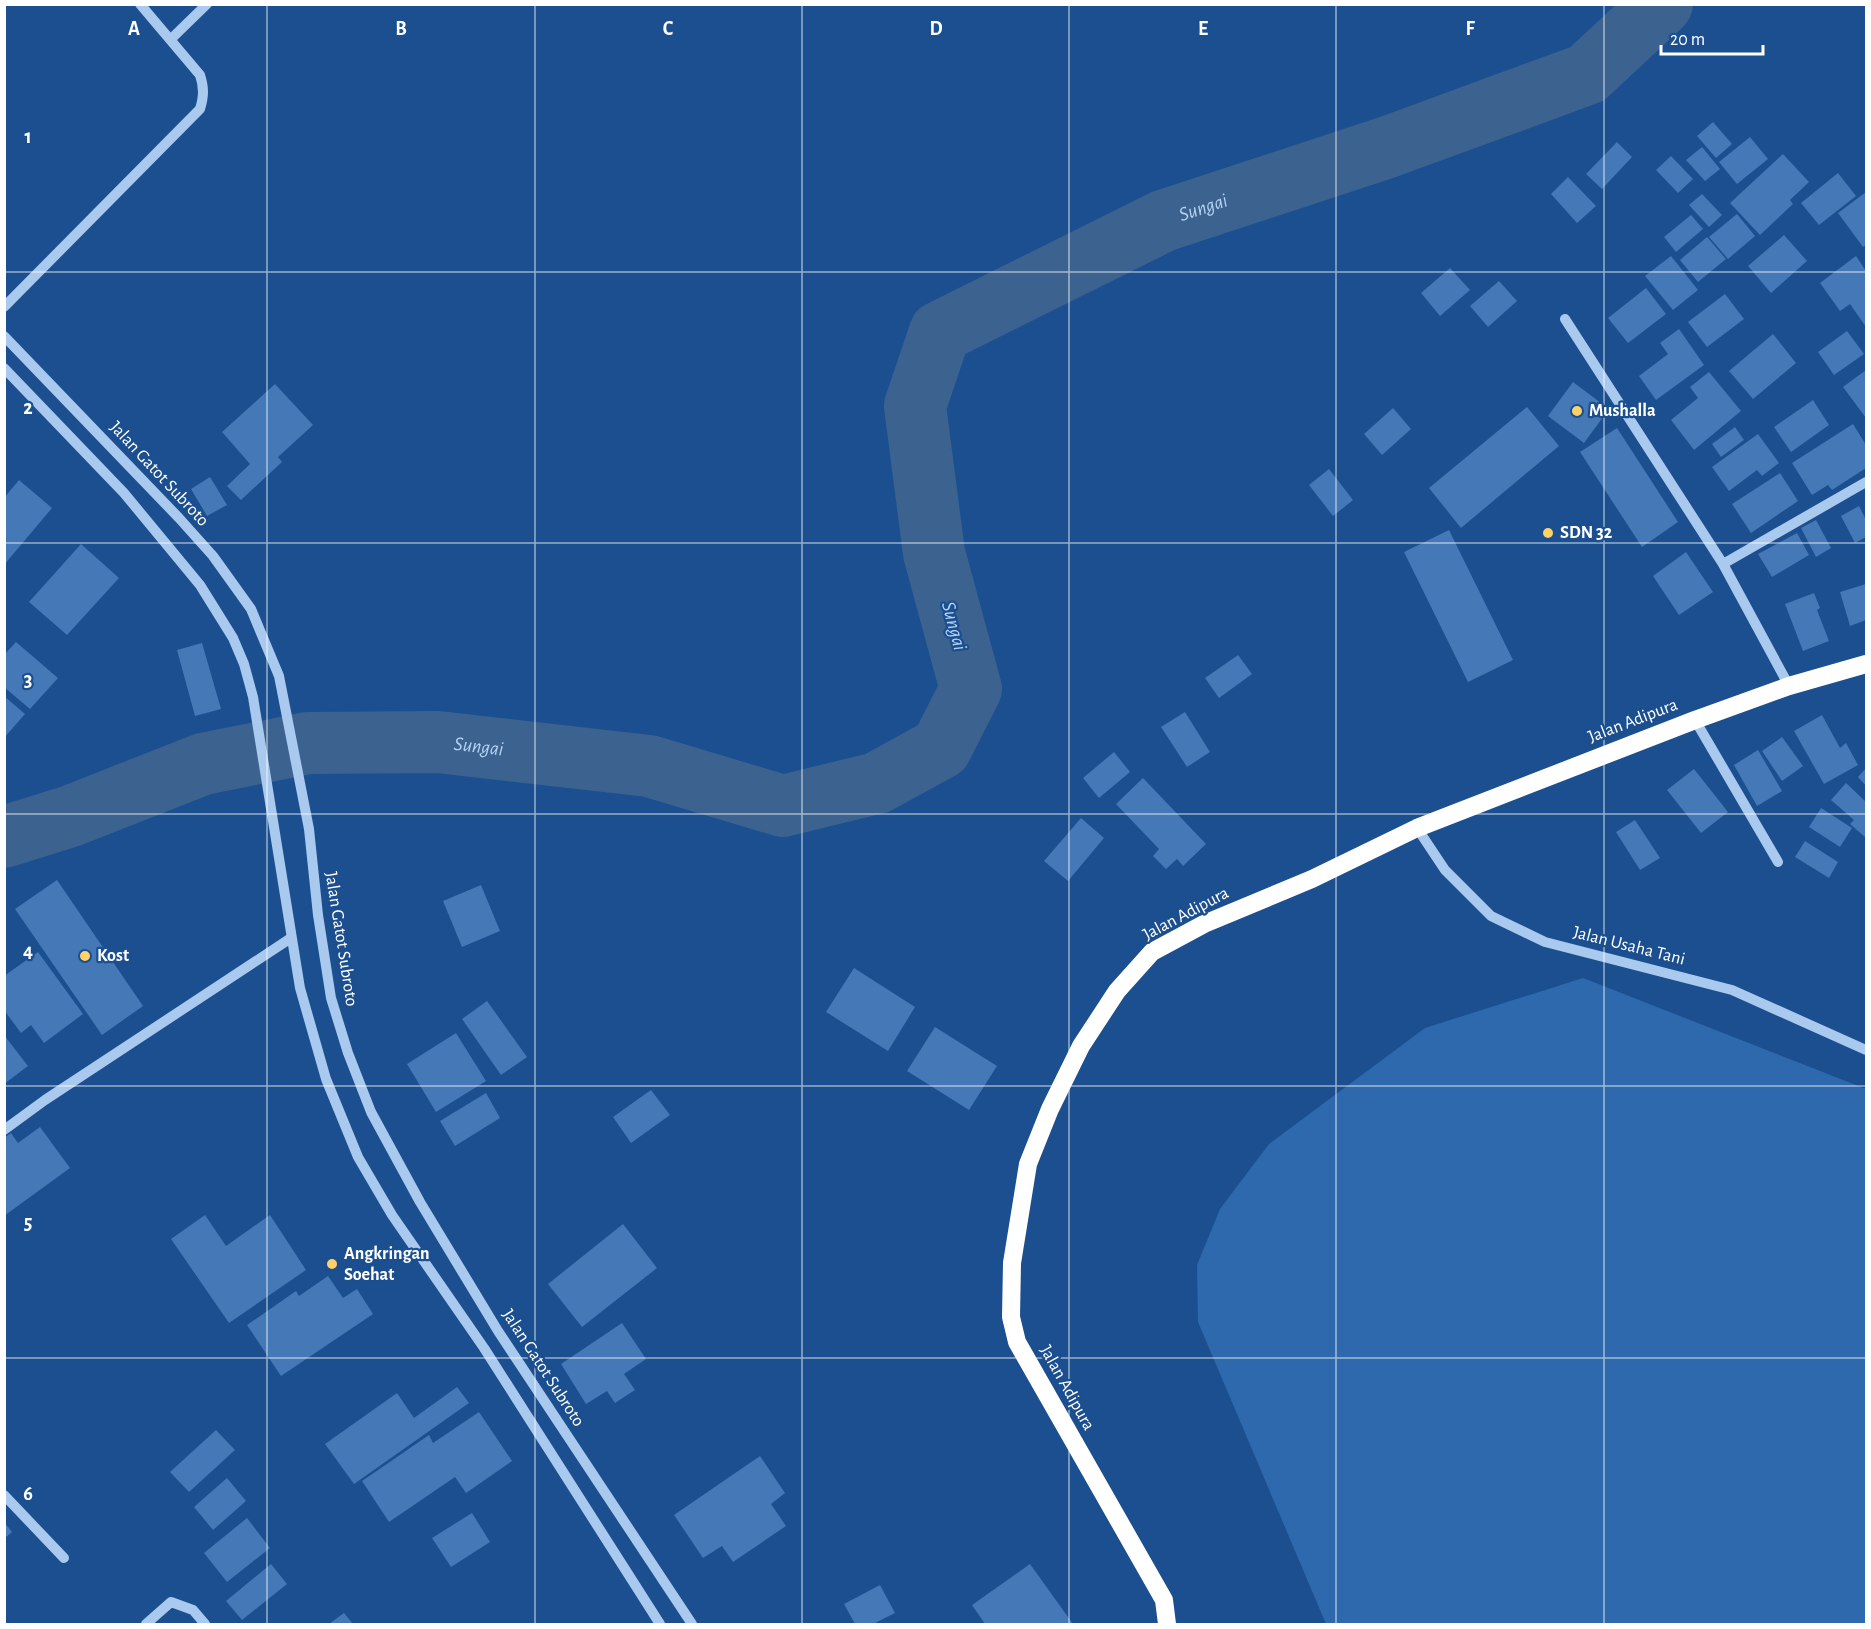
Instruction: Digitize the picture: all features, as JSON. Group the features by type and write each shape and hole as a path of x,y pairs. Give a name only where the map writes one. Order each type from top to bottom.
{"highway":[{"name":"Jalan Adipura","path":"1167,1624 1164,1600 1017,1342 1011,1317 1012,1263 1028,1164 1050,1109 1081,1046 1117,991 1152,952 1204,924 1311,879 1417,828 1695,720 1789,686 1866,664"}],"street":[{"path":"4,307 200,109 203,85 200,75 140,4"},
{"path":"171,39 207,4"},
{"path":"1565,319 1723,564 1789,686"},
{"name":"Jalan Gatot Subroto","path":"4,336 213,556 251,609 279,676 309,829 318,915 331,998 348,1053 371,1112 420,1202 498,1331 692,1624"},
{"path":"4,368 124,493 200,585 233,638 244,664 253,697 300,988 326,1079 358,1157 392,1215 484,1348 660,1624"},
{"path":"1723,564 1866,482"},
{"path":"1695,720 1778,862"},
{"name":"Jalan Usaha Tani","path":"1417,828 1445,870 1491,916 1545,942 1732,990 1866,1050"},
{"path":"4,1130 45,1100 291,938"},
{"path":"484,1348 498,1331"},
{"path":"4,1495 64,1558"},
{"path":"146,1624 171,1602 193,1610 205,1624"}],"shaded area":[{"path":"1583,978 1866,1089 1866,1624 1326,1624 1198,1322 1197,1265 1220,1209 1269,1144 1425,1028"}],"building":[{"path":"1713,122 1732,144 1716,158 1697,136"},
{"path":"1750,137 1768,159 1737,184 1719,162"},
{"path":"1617,142 1632,157 1602,189 1586,174"},
{"path":"1702,147 1720,169 1705,181 1686,160"},
{"path":"1783,154 1809,182 1790,200 1793,204 1760,235 1730,203"},
{"path":"1671,156 1693,179 1678,193 1656,170"},
{"path":"1838,173 1856,196 1819,225 1801,203"},
{"path":"1568,177 1596,206 1577,223 1551,194"},
{"path":"1866,192 1866,245 1863,247 1838,213"},
{"path":"1702,194 1722,215 1709,227 1689,205"},
{"path":"1737,214 1755,236 1728,259 1709,237"},
{"path":"1691,215 1703,229 1676,252 1664,237"},
{"path":"1784,235 1807,261 1771,293 1748,266"},
{"path":"1707,237 1726,259 1698,282 1680,260"},
{"path":"1671,256 1698,290 1673,310 1645,276"},
{"path":"1856,256 1866,271 1866,327 1850,304 1840,311 1820,283"},
{"path":"1450,268 1470,290 1440,316 1421,293"},
{"path":"1499,281 1517,301 1488,327 1470,306"},
{"path":"1646,288 1666,314 1628,343 1608,318"},
{"path":"1725,294 1744,319 1707,347 1688,322"},
{"path":"1679,329 1704,365 1656,400 1639,376 1668,354 1660,343"},
{"path":"1847,331 1864,354 1834,375 1818,352"},
{"path":"1773,334 1796,363 1753,399 1729,371"},
{"path":"1866,370 1866,418 1843,387"},
{"path":"1709,372 1741,411 1694,450 1671,420 1698,398 1690,387"},
{"path":"1573,382 1609,409 1584,443 1548,416"},
{"path":"275,384 313,425 278,457 282,462 241,500 227,486 250,464 222,432"},
{"path":"1813,400 1829,425 1791,452 1774,427"},
{"path":"1527,407 1559,446 1461,528 1429,488"},
{"path":"1393,408 1411,429 1382,455 1364,434"},
{"path":"1853,424 1866,445 1866,468 1832,490 1828,485 1812,495 1792,463"},
{"path":"1735,427 1744,440 1721,457 1712,444"},
{"path":"1617,428 1678,522 1642,547 1580,452"},
{"path":"1758,434 1779,463 1762,476 1757,470 1729,491 1712,467"},
{"path":"1329,469 1353,500 1333,516 1309,485"},
{"path":"1780,473 1798,501 1751,533 1732,504"},
{"path":"210,477 227,505 207,516 191,489"},
{"path":"19,480 52,508 4,565 4,498"},
{"path":"1859,506 1866,520 1866,537 1855,543 1841,516"},
{"path":"1816,520 1831,548 1816,557 1801,528"},
{"path":"1449,530 1513,660 1468,682 1404,552"},
{"path":"1797,533 1809,555 1772,577 1758,554"},
{"path":"81,544 119,578 67,635 29,602"},
{"path":"1686,552 1713,592 1679,615 1653,576"},
{"path":"1866,584 1866,620 1850,626 1840,592"},
{"path":"1814,593 1820,608 1817,610 1829,641 1803,651 1785,604"},
{"path":"16,642 58,678 30,709 4,687 4,655"},
{"path":"202,643 221,709 195,716 177,650"},
{"path":"1238,655 1252,674 1219,698 1205,678"},
{"path":"4,696 25,714 4,738"},
{"path":"1185,712 1210,752 1187,767 1161,727"},
{"path":"1822,715 1840,748 1846,743 1858,765 1824,784 1794,731"},
{"path":"1782,737 1803,766 1782,781 1762,751"},
{"path":"1758,750 1782,791 1757,806 1734,765"},
{"path":"1114,752 1130,772 1099,798 1083,778"},
{"path":"1866,768 1866,786 1858,777"},
{"path":"1694,769 1728,812 1701,833 1667,790"},
{"path":"1143,778 1206,844 1183,866 1177,859 1166,869 1153,856 1159,849 1116,804"},
{"path":"1846,783 1866,802 1866,838 1850,824 1854,820 1831,800"},
{"path":"1821,808 1852,828 1840,847 1809,827"},
{"path":"1081,818 1104,838 1068,881 1044,861"},
{"path":"1635,820 1660,858 1640,870 1616,832"},
{"path":"1805,841 1838,862 1829,878 1795,857"},
{"path":"57,880 143,1006 102,1035 15,909"},
{"path":"481,885 500,931 462,947 443,901"},
{"path":"38,952 83,1014 44,1043 31,1025 21,1033 4,1010 4,976"},
{"path":"854,968 915,1007 888,1051 826,1012"},
{"path":"487,1001 527,1057 501,1075 462,1019"},
{"path":"935,1027 997,1066 969,1110 907,1071"},
{"path":"456,1033 486,1081 436,1112 407,1064"},
{"path":"4,1035 28,1066 4,1084"},
{"path":"651,1090 670,1115 631,1143 613,1117"},
{"path":"486,1093 500,1118 455,1146 440,1121"},
{"path":"40,1127 70,1168 4,1216 4,1138 11,1133 18,1143"},
{"path":"205,1215 226,1246 270,1215 306,1270 229,1323 171,1239"},
{"path":"623,1224 657,1268 582,1327 548,1284"},
{"path":"328,1276 343,1298 357,1289 373,1314 281,1376 247,1325 296,1291 299,1296"},
{"path":"622,1323 646,1359 624,1374 635,1390 615,1403 607,1391 586,1404 561,1364"},
{"path":"457,1387 469,1403 354,1484 325,1444 397,1393 414,1418"},
{"path":"479,1412 512,1461 466,1493 455,1477 389,1522 362,1481 429,1435 433,1443"},
{"path":"216,1430 235,1450 189,1492 170,1472"},
{"path":"760,1456 785,1493 771,1504 786,1526 733,1562 722,1546 703,1558 674,1515"},
{"path":"227,1478 246,1501 213,1530 194,1507"},
{"path":"472,1513 490,1542 451,1567 432,1538"},
{"path":"247,1518 270,1548 227,1582 204,1553"},
{"path":"5,1523 12,1532 5,1538"},
{"path":"271,1564 287,1584 242,1620 226,1601"},
{"path":"1030,1564 1073,1624 985,1624 972,1605"},
{"path":"880,1585 895,1613 873,1624 855,1624 844,1604"},
{"path":"344,1613 353,1624 329,1624"}],"waterway":[{"name":"Sungai","path":"4,837 71,816 203,764 308,743 438,742 649,766 783,806 877,783 941,748 971,689 934,553 915,406 940,332 1163,221 1388,147 1587,74 1662,4"}],"place":[{"name":"Mushalla","path":"1577,411"},
{"name":"SDN 32","path":"1548,533"},
{"name":"Kost","path":"85,956"},
{"name":"Angkringan Soehat","path":"332,1264"}]}
